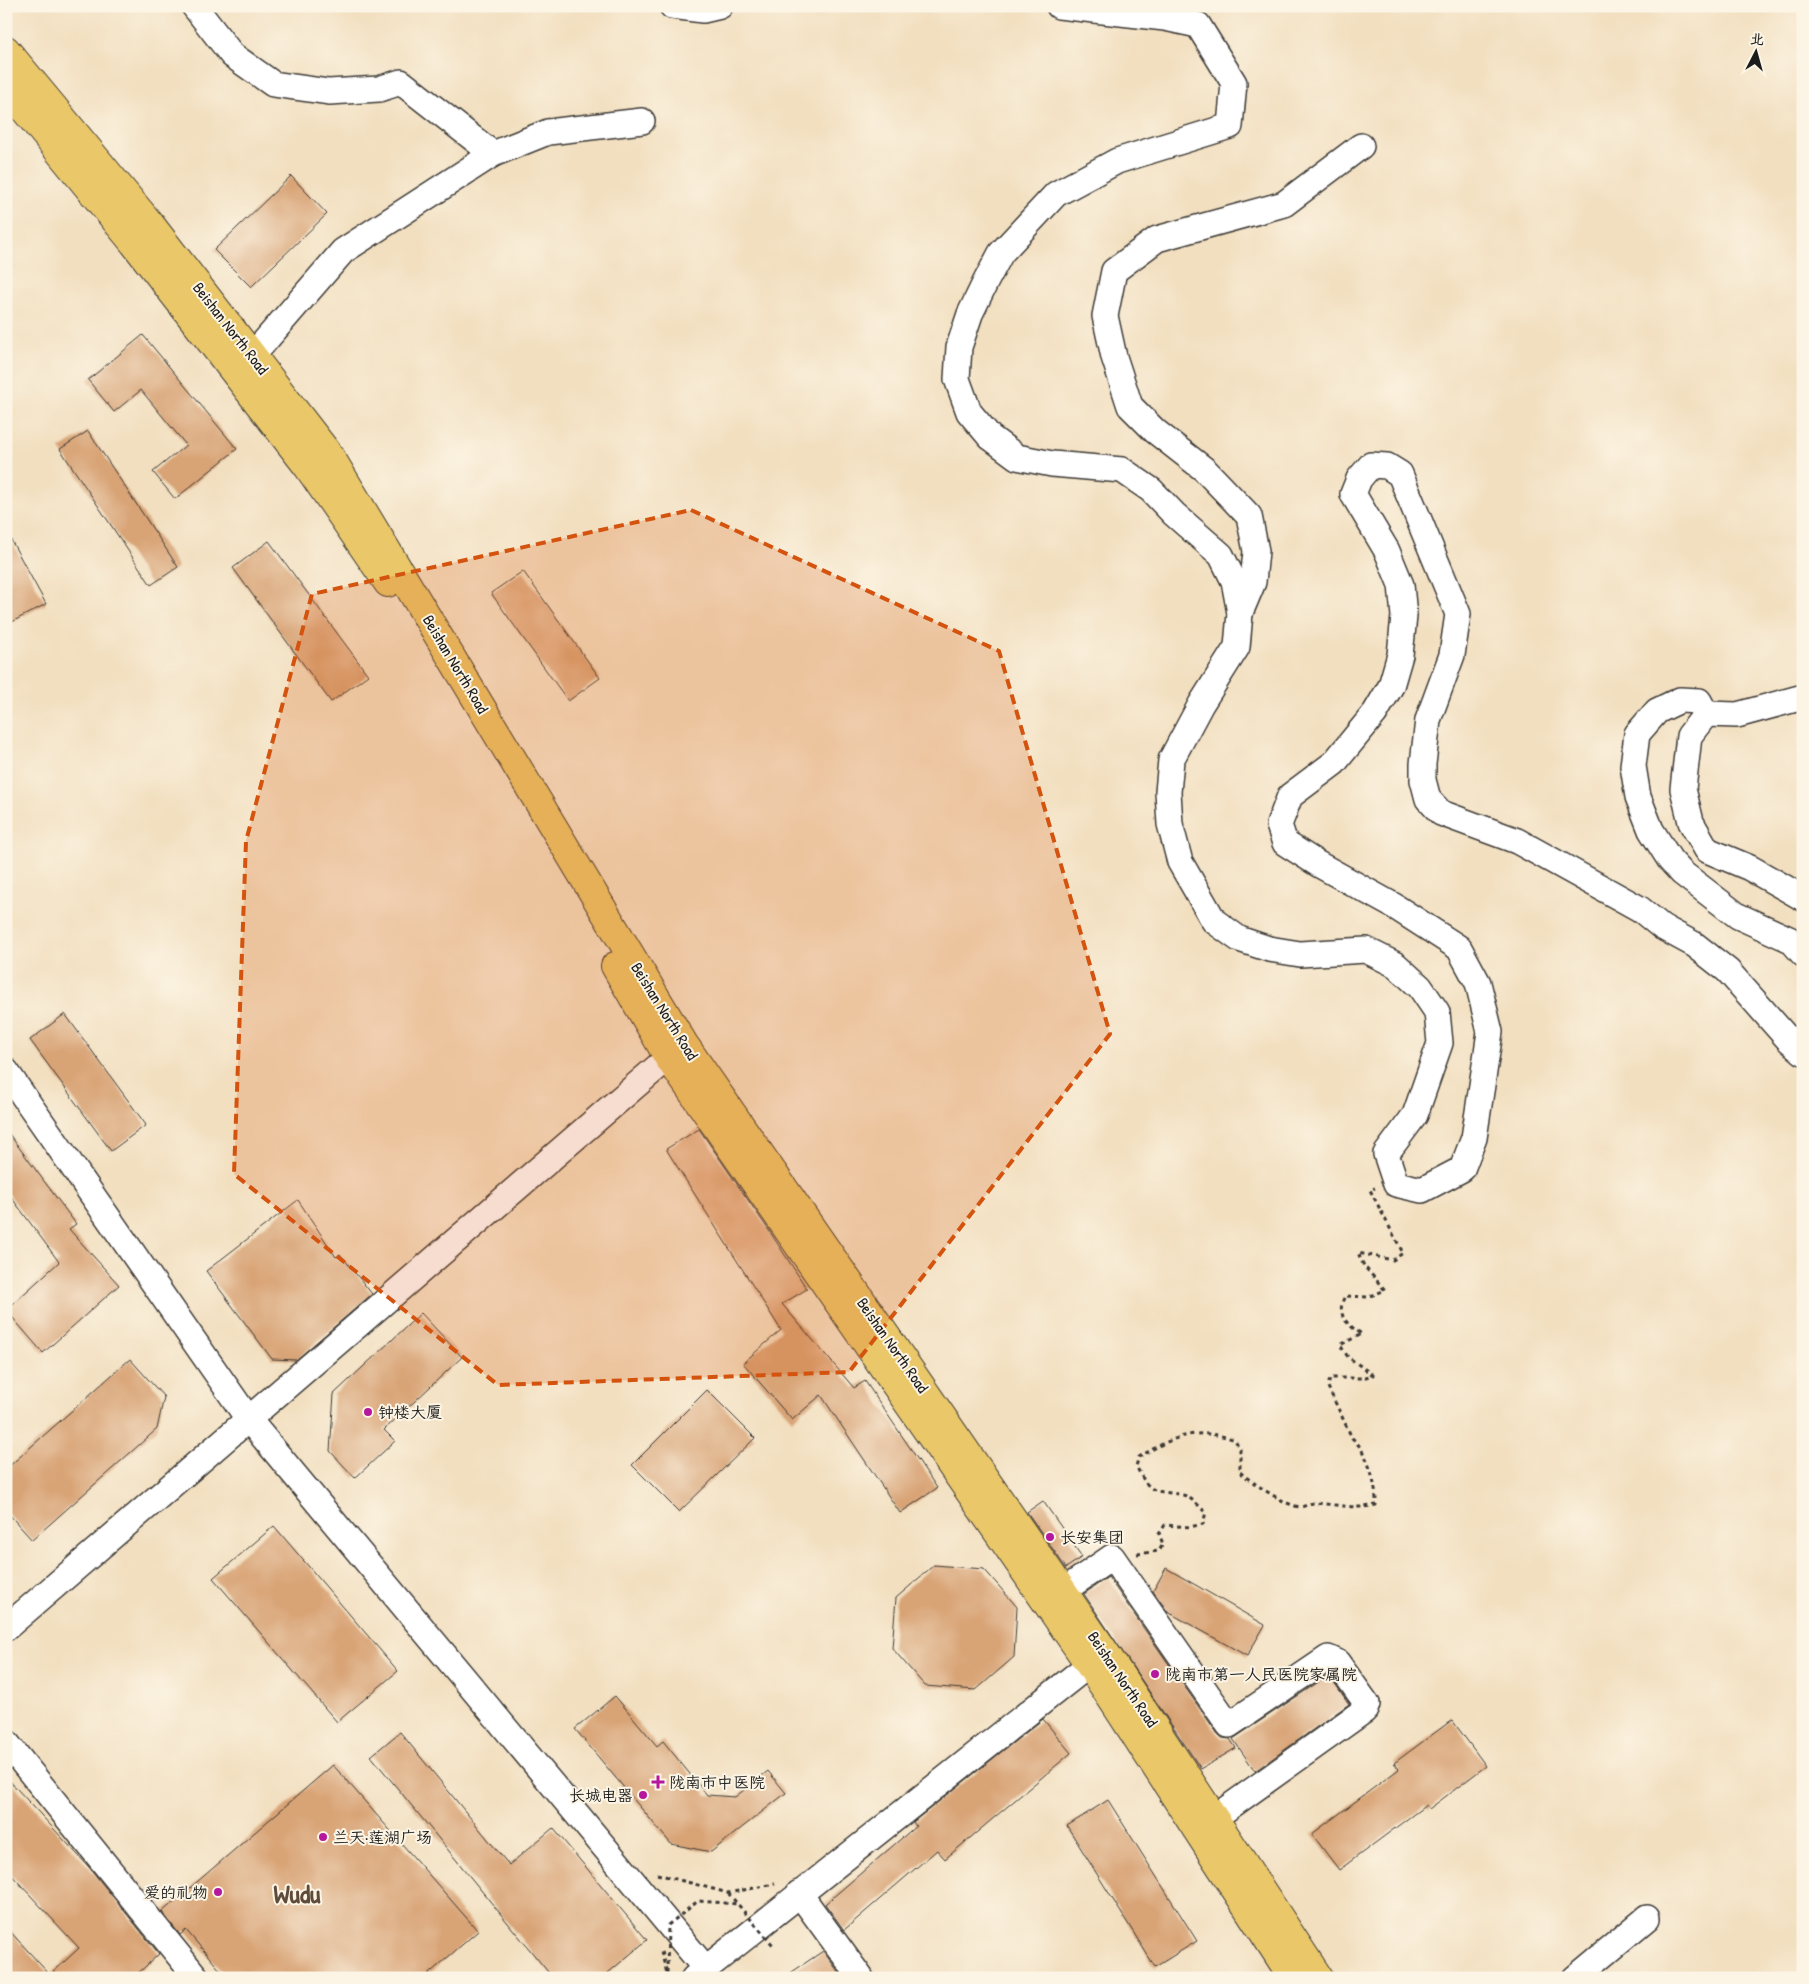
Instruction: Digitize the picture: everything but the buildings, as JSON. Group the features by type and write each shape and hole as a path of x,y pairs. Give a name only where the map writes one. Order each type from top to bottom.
{"main road":[{"name":"Beishan North Road","path":"6,50 150,226 330,456 676,1050 1063,1591 1097,1658 1293,1978"},
{"name":"Beishan North Road","path":"6,88 134,243 319,483 406,611 676,1050 1097,1658 1214,1818 1319,1978"}],"street":[{"path":"194,6 232,55 273,84 329,92 379,89 401,82 493,154"},
{"path":"672,6 703,10 720,6"},
{"path":"1059,6 1165,18 1198,25 1234,83 1230,126 1117,161 1056,194 1001,253 986,281 970,314 959,347 957,379 969,412 990,437 1017,457 1052,464 1122,470 1152,490 1174,514 1221,555 1234,581 1240,613 1237,647 1201,704 1172,760 1168,792 1170,824 1180,862 1214,921 1239,940 1269,949 1300,954 1366,950 1396,965 1420,987 1437,1012 1440,1043 1415,1115 1386,1154 1396,1184 1422,1190 1462,1169 1474,1138 1490,1032 1478,983 1460,948 1394,906 1318,864 1285,843 1279,824 1290,796 1334,763 1375,713 1390,686 1400,654 1404,616 1401,585 1387,551 1353,494 1359,479 1371,465 1387,466 1400,474 1458,614 1452,655 1428,720 1423,764 1428,799 1441,813 1517,840 1640,909 1662,927 1695,945 1728,972 1788,1039 1803,1052"},
{"path":"252,356 342,251 493,154 548,132 642,121"},
{"path":"1240,613 1253,582 1256,551 1249,516 1205,470 1155,431 1130,406 1114,357 1105,316 1114,271 1156,239 1284,204 1361,146"},
{"path":"1706,714 1737,715 1803,697"},
{"path":"1706,714 1699,701 1680,700 1657,711 1637,734 1633,766 1638,797 1651,830 1670,860 1682,873 1738,916 1791,940 1803,954"},
{"path":"1706,714 1690,736 1683,789 1691,822 1707,850 1750,868 1803,898"},
{"path":"6,1628 676,1050"},
{"path":"6,1071 249,1420 700,1973 1097,1658"},
{"path":"1063,1591 1112,1557 1229,1725 1328,1658 1338,1662 1368,1704 1365,1710 1214,1818"},
{"path":"6,1742 197,1978"},
{"path":"799,1893 861,1978"},
{"path":"1576,1978 1647,1918"}],"path":[{"path":"1112,1557 1159,1551 1163,1544 1159,1534 1165,1525 1190,1527 1202,1524 1206,1512 1185,1495 1153,1490 1146,1485 1136,1466 1139,1457 1159,1445 1180,1436 1210,1433 1235,1440 1240,1449 1240,1472 1254,1484 1284,1502 1300,1507 1312,1503 1358,1508 1376,1505 1372,1478 1359,1444 1352,1438 1328,1387 1330,1378 1362,1378 1373,1375 1348,1357 1340,1345 1362,1334 1351,1328 1346,1321 1341,1304 1345,1296 1368,1297 1385,1290 1364,1266 1358,1253 1393,1260 1403,1253 1370,1190 1396,1184"},
{"path":"654,1873 728,1893 773,1945"},
{"path":"671,1978 667,1973 668,1924 698,1901 738,1904"}],"highlighted area":[{"path":"691,510 999,651 1110,1034 849,1372 498,1385 234,1174 246,841 312,594"}],"place":[{"name":"钟楼大厦","path":"368,1412"},
{"name":"长安集团","path":"1050,1537"},
{"name":"陇南市第一人民医院家属院","path":"1155,1674"},
{"name":"陇南市中医院","path":"658,1782"},
{"name":"长城电器","path":"643,1795"},
{"name":"兰天·莲湖广场","path":"323,1837"},
{"name":"爱的礼物","path":"218,1892"}],"district":[{"name":"Wudu","path":"297,1894"}]}
